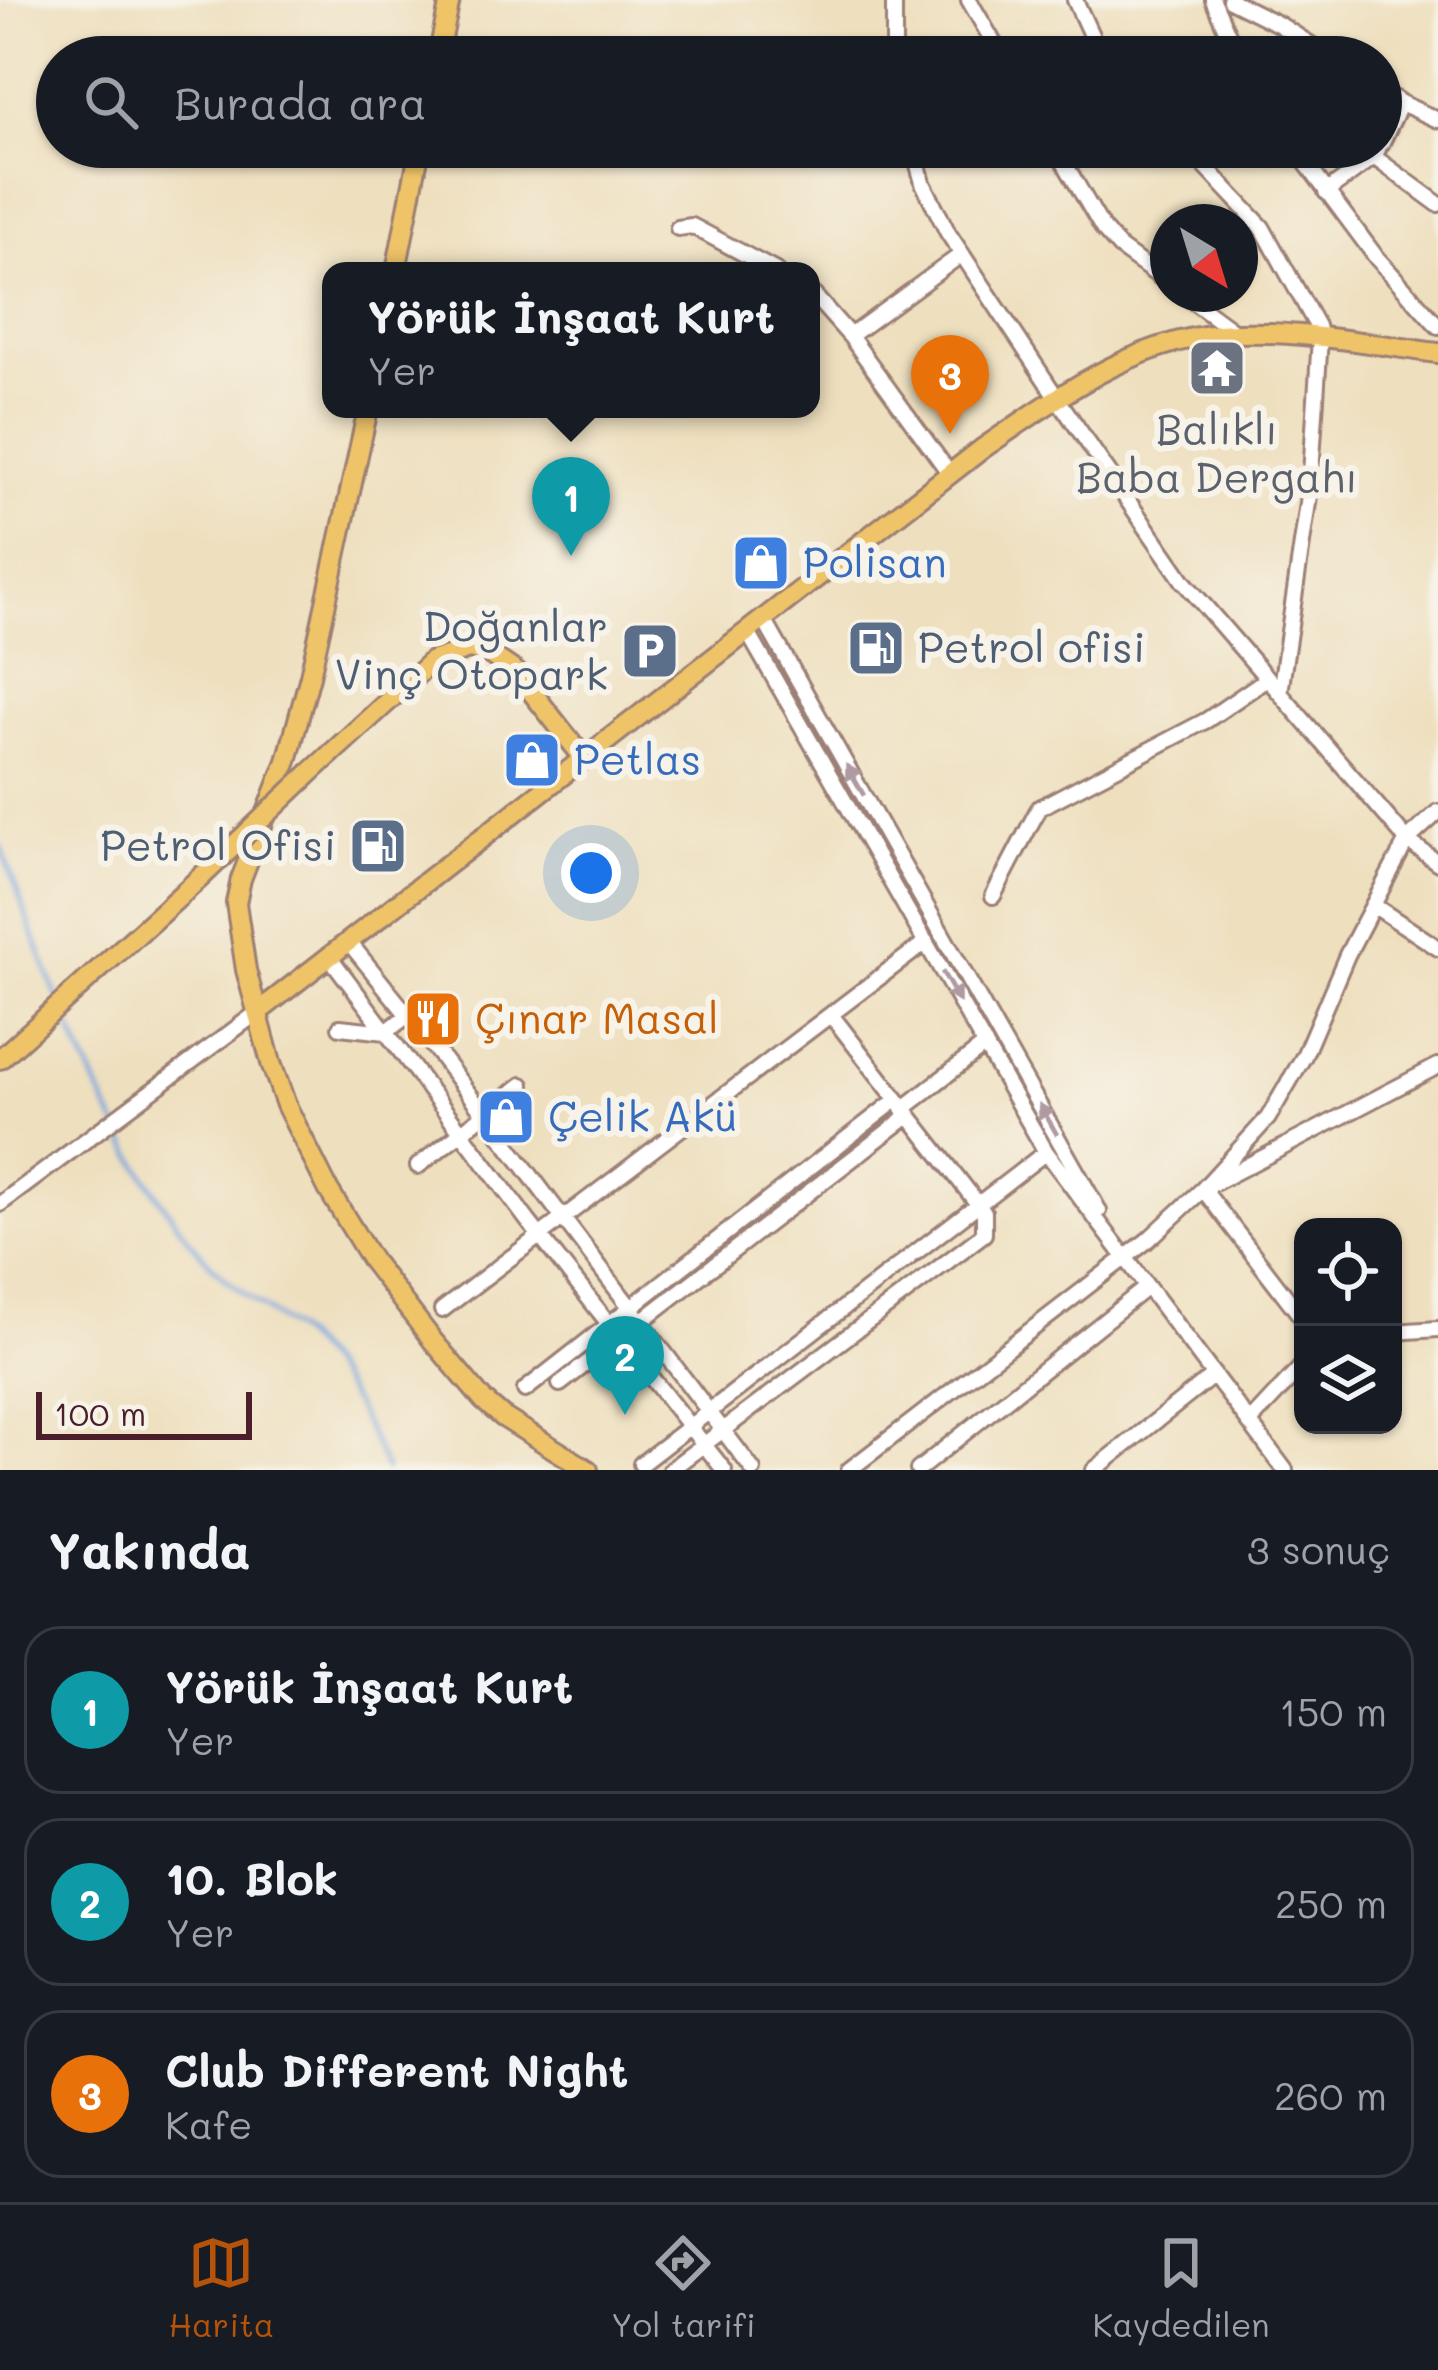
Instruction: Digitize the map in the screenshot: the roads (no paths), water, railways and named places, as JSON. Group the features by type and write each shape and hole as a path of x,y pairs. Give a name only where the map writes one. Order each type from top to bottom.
{"main road":[{"path":"442,36 450,0"},
{"path":"398,262 416,168"},
{"path":"258,1012 950,474 1057,398 1113,367 1163,346 1202,337 1236,333 1320,338 1438,353"},
{"path":"366,418 287,761 241,879 236,903 246,970 286,1105 328,1189 372,1261 484,1400 587,1470"},
{"path":"5,1054 422,669 450,653 488,653 516,672 583,757"}],"street":[{"path":"894,0 894,36"},
{"path":"969,0 990,36"},
{"path":"1075,0 1091,36"},
{"path":"1213,0 1229,36"},
{"path":"1230,0 1297,36"},
{"path":"1402,103 1438,120"},
{"path":"919,168 948,233 1184,582 1407,840 1438,863"},
{"path":"1067,168 1102,229 1150,270"},
{"path":"1209,168 1262,227 1320,338 1310,489 1280,693"},
{"path":"1309,168 1376,257 1438,326"},
{"path":"1326,192 1355,168"},
{"path":"1399,168 1438,204"},
{"path":"678,228 692,226 759,262"},
{"path":"850,336 962,254"},
{"path":"820,302 950,474"},
{"path":"1207,312 1236,333"},
{"path":"763,618 1125,1258"},
{"path":"747,631 1046,1153 1285,1470"},
{"path":"993,896 1039,808 1207,720 1268,678"},
{"path":"849,1470 1125,1258 1203,1189 1268,1118 1304,1057 1347,955 1407,840 1438,812"},
{"path":"1373,905 1438,948"},
{"path":"348,941 753,1470"},
{"path":"442,1310 926,942"},
{"path":"329,956 724,1470"},
{"path":"0,1204 258,1012"},
{"path":"340,1027 386,1032 408,1015"},
{"path":"670,1470 984,1234 984,1212 832,1016"},
{"path":"560,1384 985,1045"},
{"path":"1203,1189 1438,1066"},
{"path":"418,1166 522,1085"},
{"path":"525,1390 630,1307 902,1109"},
{"path":"641,1464 1046,1153"},
{"path":"1203,1189 1294,1307"},
{"path":"918,1470 1147,1287"},
{"path":"1402,1331 1438,1329"},
{"path":"1094,1470 1214,1375"},
{"path":"1250,1422 1294,1375"}],"waterway":[{"path":"0,845 57,997"},
{"path":"62,1008 106,1106 160,1199 213,1267 325,1361 359,1414 386,1470"}],"place":[{"name":"Balıklı Baba Dergahı","path":"1217,368"},
{"name":"Club Different Night","path":"950,434"},
{"name":"Yörük İnşaat Kurt","path":"571,556"},
{"name":"Polisan","path":"761,563"},
{"name":"Petrol ofisi","path":"876,648"},
{"name":"Doğanlar Vinç Otopark","path":"650,651"},
{"name":"Petlas","path":"532,760"},
{"name":"Petrol Ofisi","path":"378,846"},
{"name":"Çınar Masal","path":"433,1019"},
{"name":"Çelik Akü","path":"506,1117"},
{"name":"10. Blok","path":"625,1415"}]}
